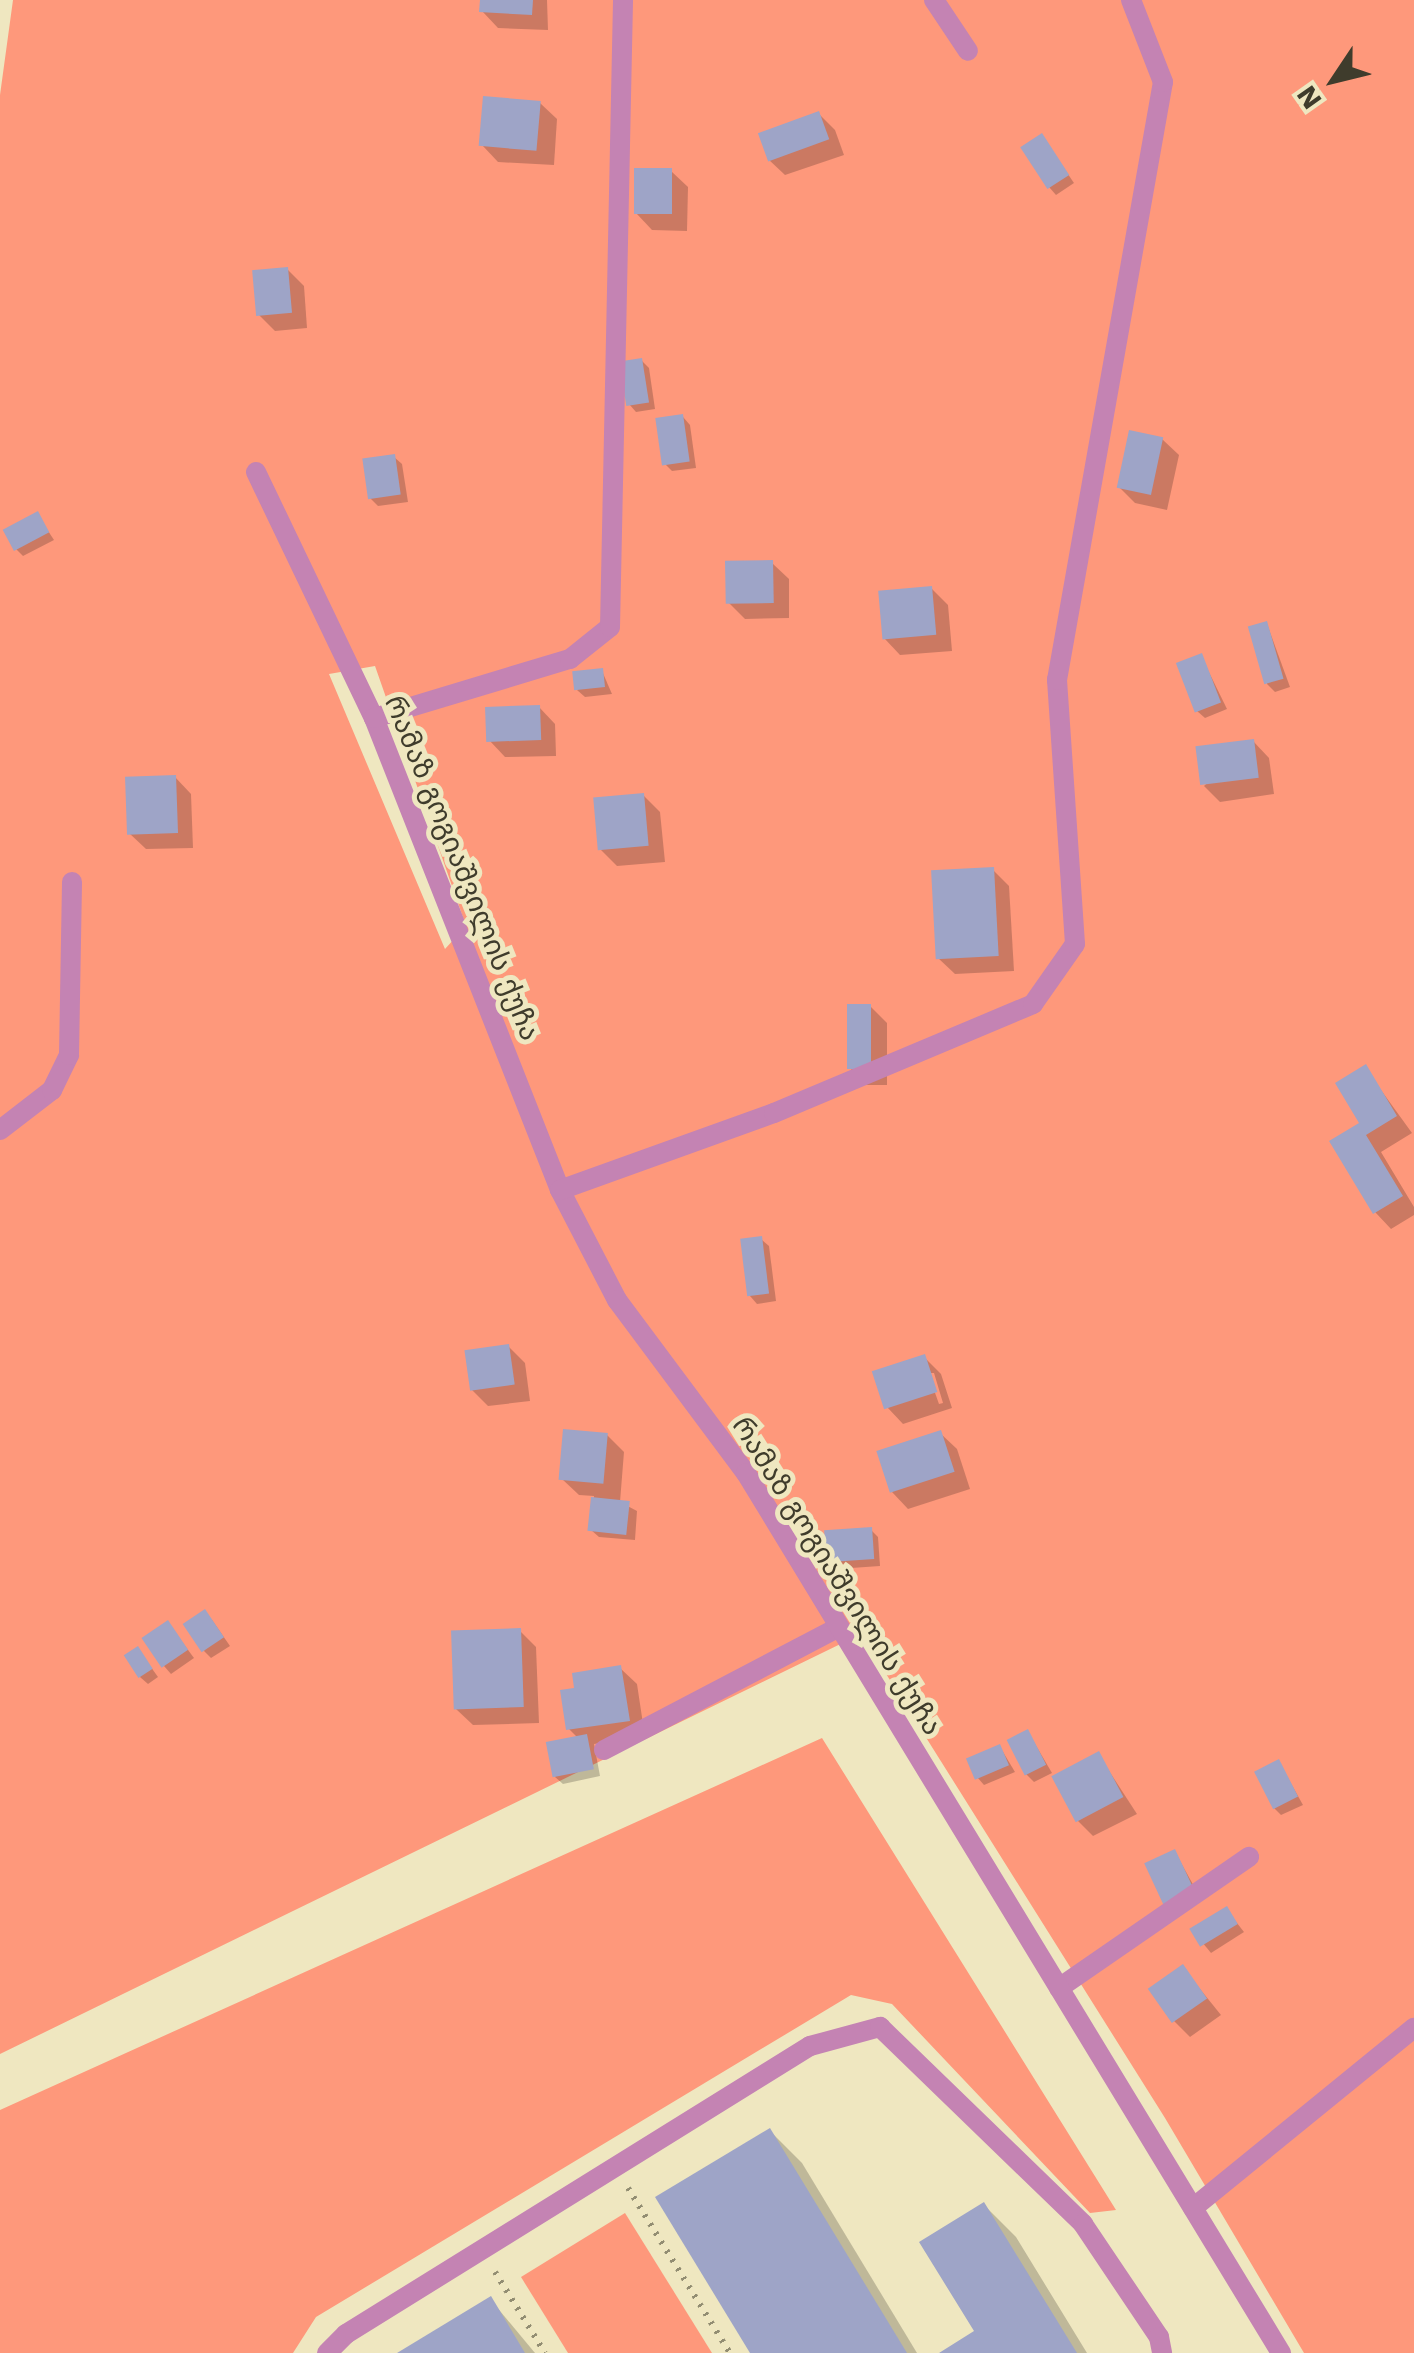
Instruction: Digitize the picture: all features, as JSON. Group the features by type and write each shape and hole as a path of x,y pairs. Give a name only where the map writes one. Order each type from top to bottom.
{"street":[{"path":"374,718 570,659 610,626 623,0"},
{"path":"934,0 968,52"},
{"path":"560,1190 774,1113 1033,1004 1075,944 1057,680 1163,82 1132,0"},
{"name":"რამაზ გოგიაშვილის ქუჩა","path":"256,472 374,718 560,1190 618,1300 746,1473 1281,2353"},
{"path":"0,1130 52,1090 69,1055 72,882"},
{"path":"604,1750 840,1627"},
{"path":"1059,1988 1249,1857"},
{"path":"326,2353 346,2334 810,2046 880,2027 1082,2224 1159,2337 1162,2353"},
{"path":"1193,2208 1414,2028"}],"path":[{"path":"615,2167 730,2353"},
{"path":"482,2249 544,2353"}],"shaded area":[{"path":"13,0 1414,0 1414,2353 1304,2353 1165,2118 861,1634 0,2054 0,95","holes":["375,666 466,926 445,949 329,674"]},
{"path":"822,1738 1116,2210 1090,2213 892,2004 851,1995 316,2317 293,2353 0,2353 0,2110"},
{"path":"625,2213 712,2353 568,2353 521,2277"}],"building":[{"path":"480,0 533,0 532,15 479,12"},
{"path":"483,96 541,101 536,151 479,146"},
{"path":"819,111 829,139 768,161 758,133"},
{"path":"1042,133 1069,175 1047,189 1020,147"},
{"path":"634,168 672,168 672,214 634,214"},
{"path":"288,267 292,313 256,316 252,270"},
{"path":"642,358 649,402 626,406 619,362"},
{"path":"683,414 690,462 662,465 655,418"},
{"path":"1129,430 1163,437 1151,495 1117,488"},
{"path":"395,454 401,495 368,499 362,459"},
{"path":"38,511 49,532 14,551 3,530"},
{"path":"773,560 774,603 726,604 725,561"},
{"path":"932,586 936,635 882,640 878,591"},
{"path":"1267,621 1284,679 1264,684 1248,627"},
{"path":"1202,653 1221,702 1195,713 1176,663"},
{"path":"603,668 605,687 574,690 572,671"},
{"path":"540,705 541,740 486,742 485,707"},
{"path":"1254,739 1259,778 1200,785 1195,746"},
{"path":"176,775 178,833 127,835 125,777"},
{"path":"644,793 649,846 598,850 593,797"},
{"path":"994,867 999,956 936,959 931,870"},
{"path":"847,1004 871,1004 871,1069 847,1069"},
{"path":"1366,1064 1397,1116 1366,1135 1403,1196 1373,1214 1329,1141 1359,1123 1335,1083"},
{"path":"762,1236 769,1294 747,1296 740,1239"},
{"path":"509,1344 515,1385 470,1391 464,1350"},
{"path":"925,1354 937,1392 884,1409 872,1371"},
{"path":"563,1429 608,1433 603,1484 559,1480"},
{"path":"941,1430 955,1472 890,1493 876,1451"},
{"path":"591,1497 630,1501 626,1535 587,1531"},
{"path":"872,1527 874,1559 826,1562 824,1530"},
{"path":"205,1609 224,1637 202,1652 183,1624"},
{"path":"168,1620 188,1650 162,1668 141,1638"},
{"path":"521,1628 524,1707 454,1709 451,1630"},
{"path":"138,1646 153,1669 138,1678 124,1655"},
{"path":"621,1665 630,1721 566,1730 560,1690 574,1688 572,1673"},
{"path":"1028,1729 1046,1765 1025,1776 1007,1740"},
{"path":"587,1734 594,1769 553,1777 546,1742"},
{"path":"1000,1744 1009,1765 975,1780 966,1758"},
{"path":"1099,1751 1123,1797 1076,1822 1051,1776"},
{"path":"1279,1759 1298,1796 1273,1809 1254,1772"},
{"path":"1175,1849 1195,1892 1164,1906 1144,1863"},
{"path":"1227,1906 1238,1924 1200,1947 1189,1929"},
{"path":"1183,1964 1207,1998 1172,2023 1148,1989"},
{"path":"770,2128 907,2353 750,2353 655,2197"},
{"path":"984,2202 1077,2353 939,2353 974,2331 919,2242"},
{"path":"491,2296 525,2353 397,2353"}]}
